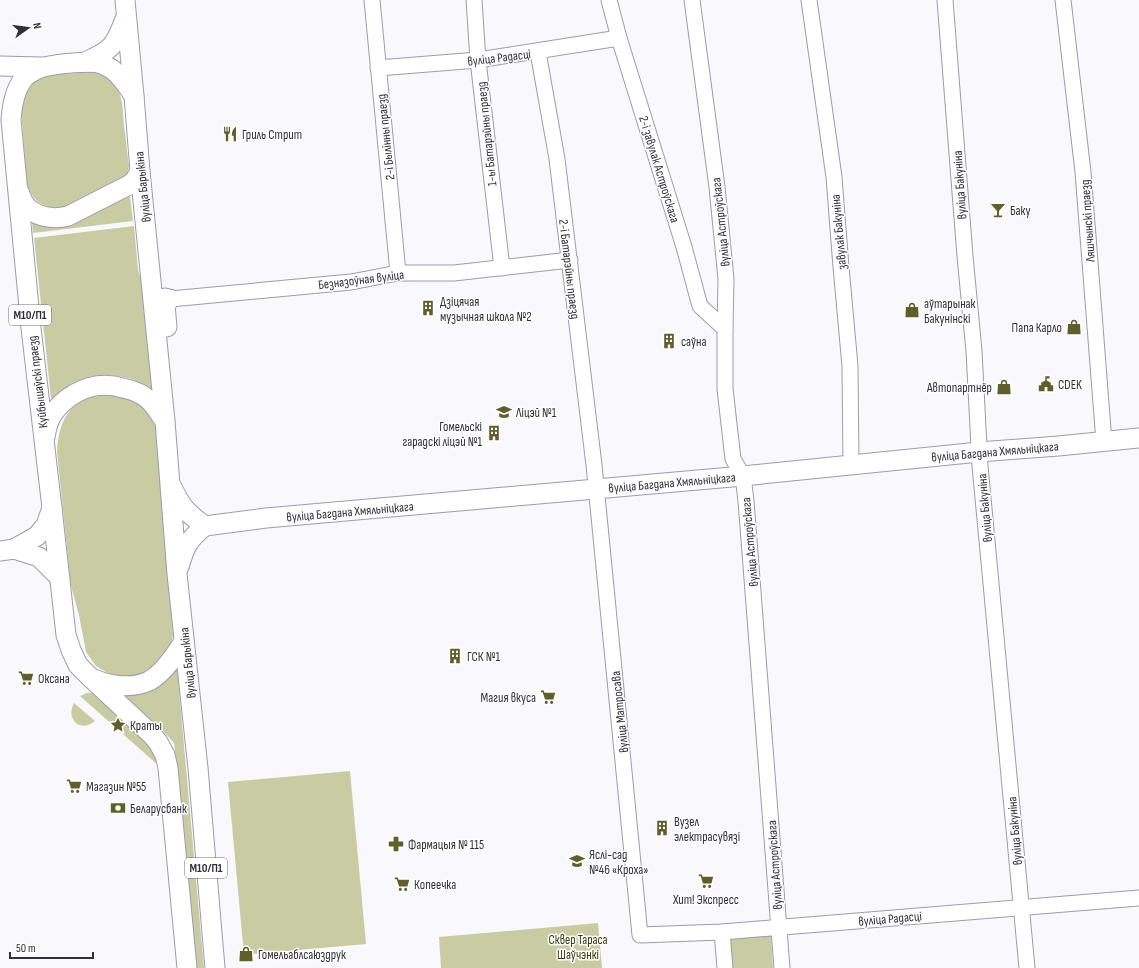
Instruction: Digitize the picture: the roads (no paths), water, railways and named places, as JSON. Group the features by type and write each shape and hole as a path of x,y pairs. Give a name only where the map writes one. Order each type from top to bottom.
{"main road":[{"name":"вуліца Барыкіна","path":"85,62 102,55 112,46 118,37 126,8"},
{"name":"вуліца Барыкіна","path":"126,8 140,171 162,298 159,358 177,574 198,768 215,968"},
{"name":"М10/П1","path":"0,66 43,67 85,62 102,64 113,70 121,78 134,96"},
{"name":"М10/П1","path":"12,136 12,108 16,95 26,76 43,67"},
{"name":"М10/П1","path":"0,116 5,121 12,136"},
{"name":"Куйбышаўскі праезд","path":"12,136 31,328 52,508"},
{"name":"М10/П1","path":"18,190 24,203 31,210 52,218 61,218 68,216 129,185 135,180 140,171"},
{"name":"М10/П1","path":"44,440 50,419 57,408 67,398 80,390 92,386 104,385 137,391 150,401 165,421"},
{"name":"вуліца Багдана Хмяльніцкага","path":"206,526 266,518 474,501 596,488 743,476 979,452 1139,438"},
{"path":"169,480 178,499 186,510 206,526 194,534 188,543 177,574"},
{"name":"М10/П1","path":"52,508 66,635 71,650 78,665 151,734 166,754 187,968"},
{"path":"7,550 38,536 46,525 52,508"},
{"path":"7,550 39,557 60,578"},
{"name":"М10/П1","path":"89,676 104,683 119,686 134,685 150,681 173,658 184,641"}],"street":[{"name":"2-і Былінны праезд","path":"372,0 398,273"},
{"name":"1-ы Батарэйны праезд","path":"474,0 478,60 502,268"},
{"name":"2-і завулак Астроўскага","path":"609,0 619,38 684,247 700,306 725,329"},
{"name":"вуліца Астроўскага","path":"692,0 715,172 726,279 725,389 733,459 743,476 748,525 782,968"},
{"name":"завулак Бакуніна","path":"809,0 834,177 840,267 850,366 851,465"},
{"name":"вуліца Бакуніна","path":"945,0 964,249 974,351 981,481 1027,968"},
{"name":"Ляшчынскі праезд","path":"1063,0 1083,172 1104,442"},
{"name":"вуліца Радасці","path":"378,68 478,60 538,52 619,38"},
{"name":"2-і Батарэйны праезд","path":"538,52 557,160 596,488"},
{"name":"Безназоўная вуліца","path":"162,298 351,282 398,273 454,273 570,260"},
{"name":"вуліца Матросава","path":"596,488 640,935"},
{"name":"вуліца Радасці","path":"640,935 722,932 779,926 1139,898"},
{"path":"722,932 725,968"}],"place":[{"name":"Гриль Стрит","path":"230,134"},
{"name":"Баку","path":"998,210"},
{"name":"Дзіцячая музычная школа №2","path":"428,308"},
{"name":"аўтарынак Бакунінскі","path":"912,310"},
{"name":"Папа Карло","path":"1074,327"},
{"name":"саўна","path":"669,341"},
{"name":"CDEK","path":"1046,384"},
{"name":"Автопартнёр","path":"1004,387"},
{"name":"Ліцэй №1","path":"504,412"},
{"name":"Гомельскі гарадскі ліцэй №1","path":"494,433"},
{"name":"ГСК №1","path":"455,656"},
{"name":"Оксана","path":"26,678"},
{"name":"Магия вкуса","path":"548,697"},
{"name":"Краты","path":"118,725"},
{"name":"Магазин №55","path":"74,786"},
{"name":"Беларусбанк","path":"118,808"},
{"name":"Вузел электрасувязі","path":"662,828"},
{"name":"Фармацыя № 115","path":"396,844"},
{"name":"Яслі-сад №46 «Кроха»","path":"577,861"},
{"name":"Хит! Экспресс","path":"706,881"},
{"name":"Копеечка","path":"402,884"},
{"name":"Гомельаблсаюздрук","path":"246,954"}],"park label":[{"name":"Сквер Тараса Шаўчэнкі","path":"578,946"}]}
